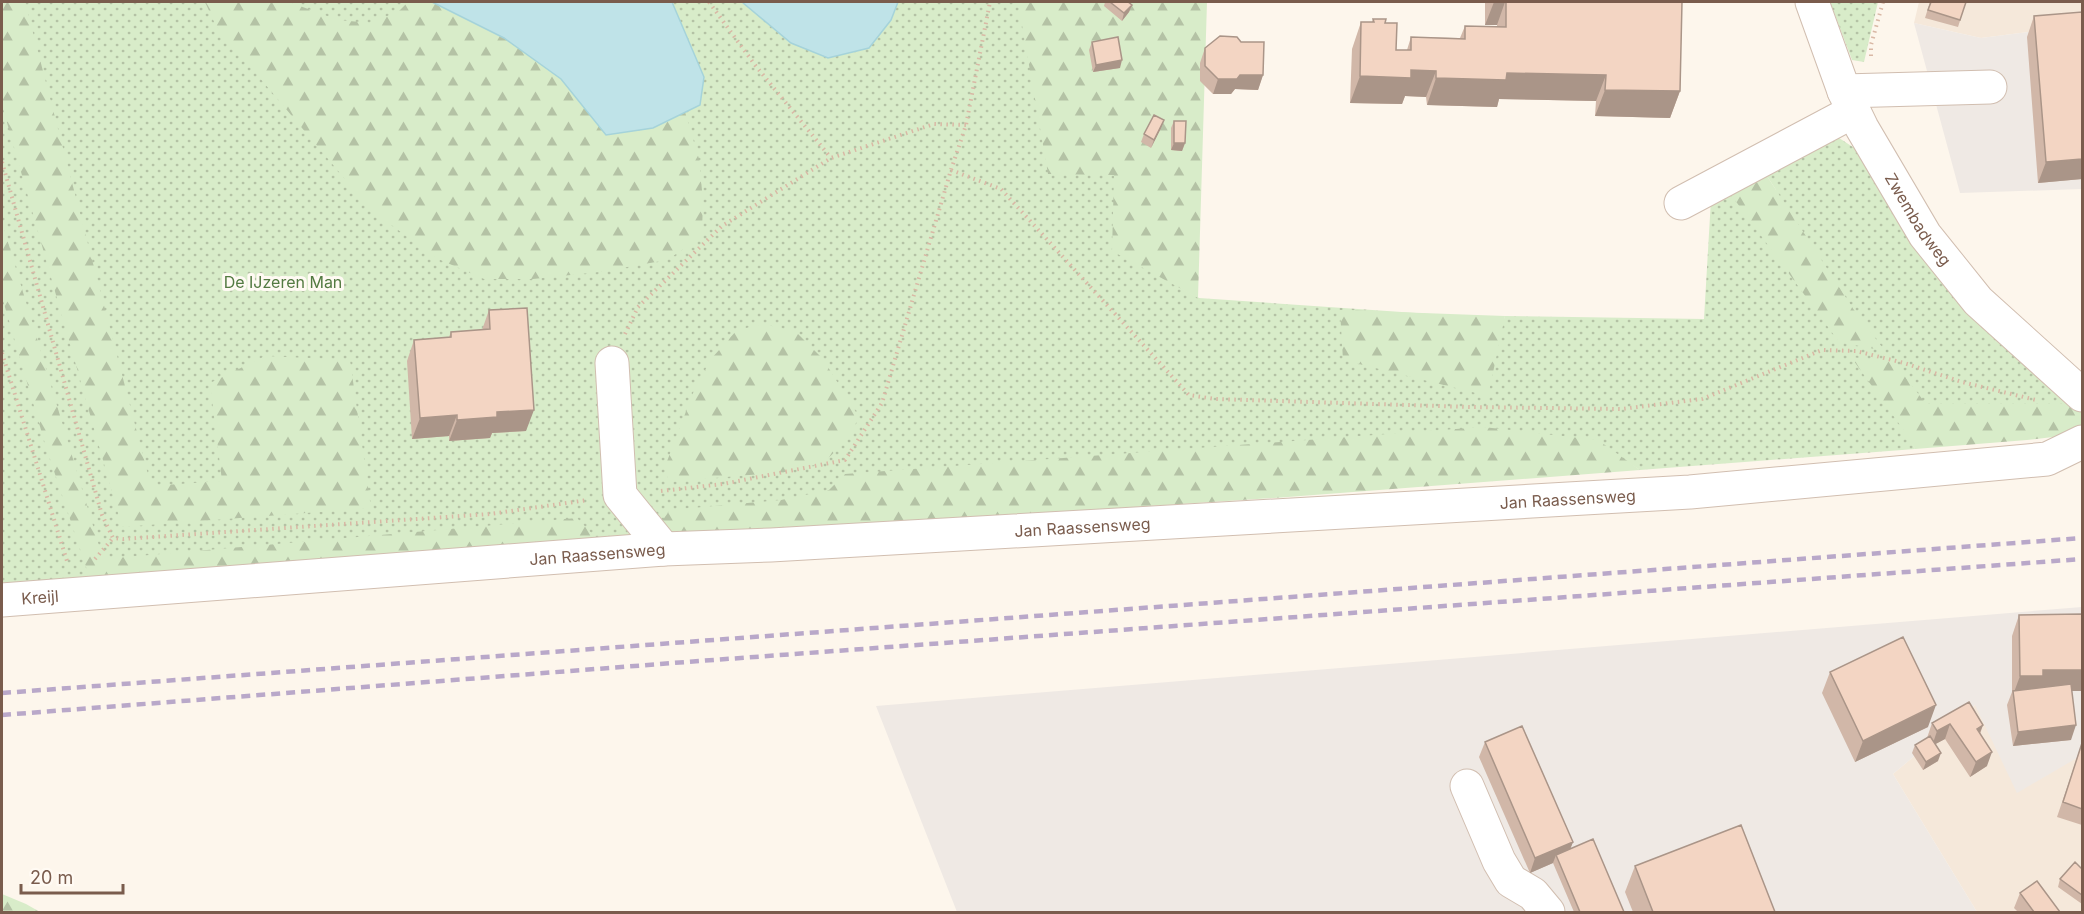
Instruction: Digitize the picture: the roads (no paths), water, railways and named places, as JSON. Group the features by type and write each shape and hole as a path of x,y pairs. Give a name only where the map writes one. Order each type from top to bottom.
{"street":[{"name":"Zwembadweg","path":"1812,2 1856,97 1862,128 1925,235 1978,301 2082,395"},
{"path":"1681,203 1856,97 1990,87"},
{"path":"612,363 620,495 663,549"},
{"name":"Jan Raassensweg","path":"78,595 663,549 771,545 1690,492 2047,459 2082,442"},
{"name":"Kreijl","path":"2,600 78,595"},
{"path":"1467,786 1499,861 1511,881 1533,894 1548,912"}],"water":[{"path":"432,2 672,2 704,77 700,105 653,128 606,135 561,79 504,38"},
{"path":"742,2 898,2 891,20 869,48 828,58 791,43"}],"railway":[{"path":"2,693 2082,538"},
{"path":"2,715 2082,559"}],"park label":[{"name":"De IJzeren Man","path":"283,282"}]}
